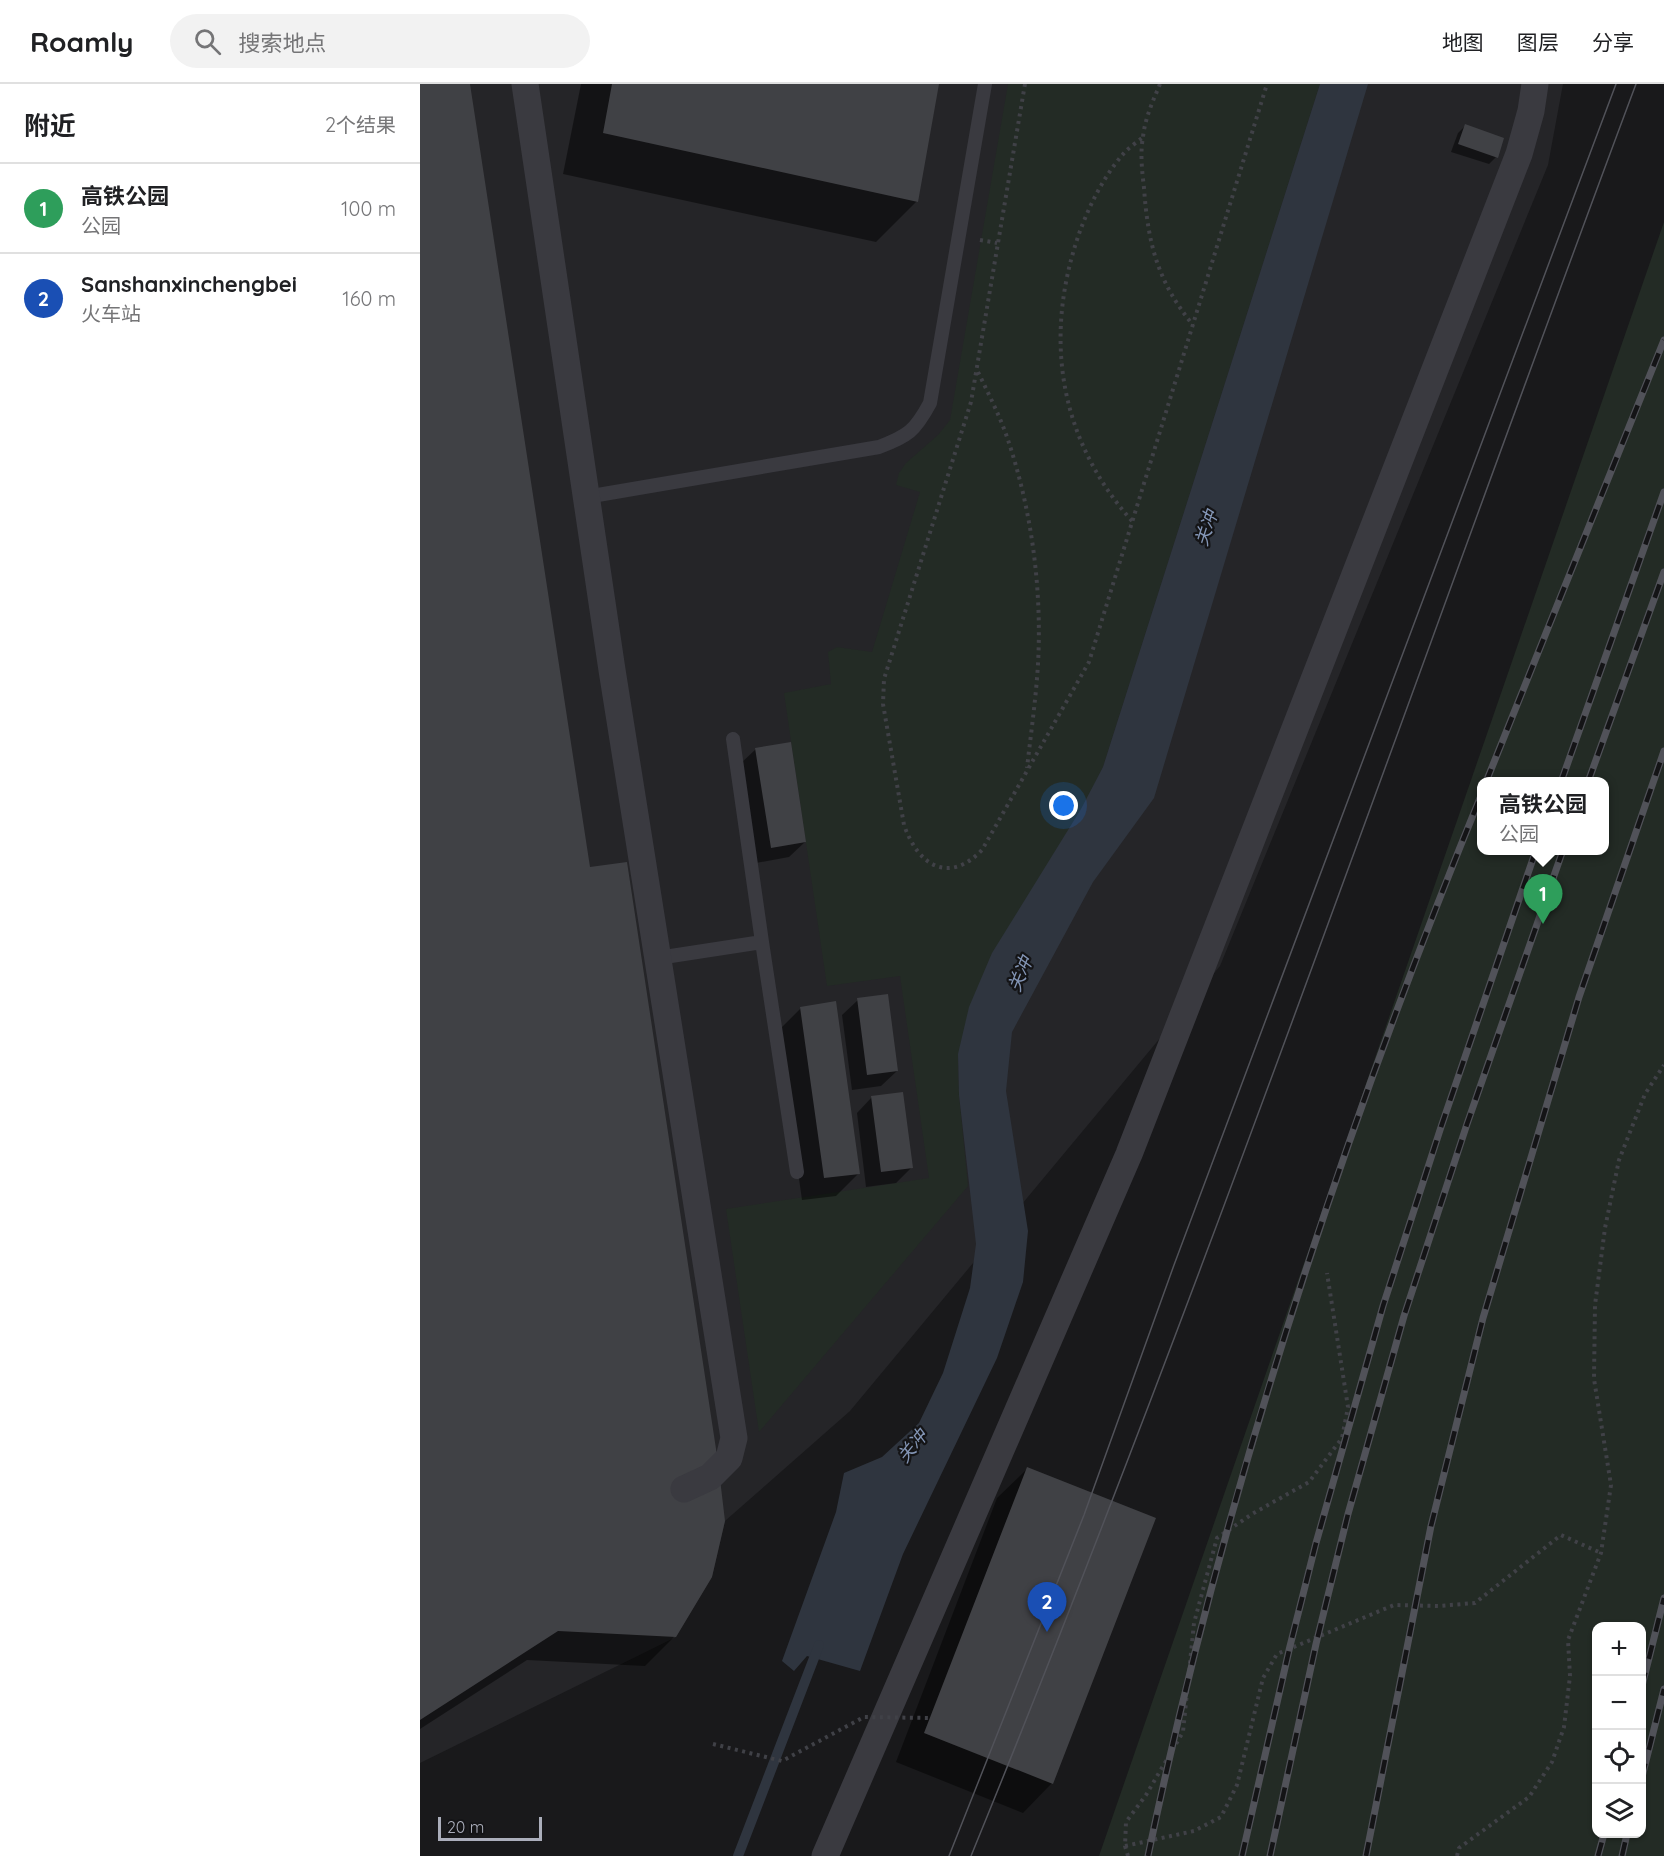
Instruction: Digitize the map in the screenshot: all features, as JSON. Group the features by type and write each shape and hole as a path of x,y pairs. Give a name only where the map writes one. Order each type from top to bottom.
{"street":[{"path":"525,84 612,670 734,1438 729,1458 710,1477 684,1489"},
{"path":"825,1856 1128,1154 1519,154 1531,111 1535,84"}],"lane":[{"path":"586,496 879,447 902,438 919,423 930,403 986,84"},
{"path":"733,739 797,1172"},
{"path":"658,958 762,942"}],"path":[{"path":"1025,84 971,402 884,679 883,704 904,825 910,842 918,853 930,863 941,867 954,868 970,861 982,850 1089,662 1267,84"},
{"path":"1160,84 1142,138 1142,166 1151,243 1162,277 1176,303 1192,325"},
{"path":"1132,521 1114,501 1083,445 1070,406 1060,360 1059,324 1065,284 1074,248 1088,210 1104,181 1125,152 1142,138"},
{"path":"978,371 1009,442 1021,484 1035,560 1038,597 1038,663 1027,772"},
{"path":"1457,1856 1459,1848 1529,1797 1552,1762 1564,1727 1570,1676 1568,1640 1601,1553 1611,1485 1594,1379 1595,1305 1605,1228 1620,1160 1645,1094 1664,1065"},
{"path":"1128,1856 1125,1846 1126,1822 1146,1796 1183,1732 1194,1623 1217,1538 1252,1514 1309,1482 1342,1438 1348,1407 1327,1273"},
{"path":"1125,1846 1194,1831 1221,1816 1237,1785 1263,1678 1277,1654 1394,1605 1437,1606 1475,1603 1561,1535 1601,1553"},
{"path":"713,1744 782,1761 864,1717 930,1718"}],"shaded area":[{"path":"420,84 1563,84 1548,165 1220,966 850,1411 725,1521 712,1577 676,1637 420,1763"},
{"path":"1008,84 1320,84 1103,767 958,1054 959,1095 968,1186 759,1432 726,1209 929,1178 900,976 827,986 784,693 831,684 828,652 837,647 872,652 920,492 896,485 899,473 906,463 938,435 950,420"},
{"path":"1664,222 1664,1856 1099,1856"}],"water":[{"path":"1320,84 1368,84 1154,798 1093,882 1012,1032 1006,1091 1028,1231 1023,1282 997,1358 903,1554 860,1671 807,1656 794,1671 782,1661 836,1512 844,1473 882,1457 919,1423 943,1373 970,1288 976,1244 959,1095 958,1054 969,1007 992,953 1081,809 1103,767"}],"building":[{"path":"420,84 470,84 590,867 627,862 725,1521 712,1577 676,1637 558,1631 420,1720"},
{"path":"612,84 939,84 918,202 603,133"},
{"path":"1465,124 1504,138 1498,158 1458,144"},
{"path":"791,742 806,842 771,848 755,748"},
{"path":"888,994 898,1071 867,1075 857,998"},
{"path":"836,1001 860,1174 824,1178 800,1007"},
{"path":"903,1092 913,1168 881,1172 871,1096"},
{"path":"1027,1467 1156,1518 1053,1784 924,1733"}],"waterway":[{"name":"关冲","path":"738,1856 819,1645"}],"tram line":[{"path":"949,1856 1084,1515 1174,1265 1616,84"},
{"path":"971,1856 1145,1416 1228,1195 1636,84"}],"railway":[{"path":"1488,777 1664,340"},
{"path":"1563,777 1664,492"},
{"path":"1590,777 1664,572"},
{"path":"1366,1856 1431,1526 1483,1318 1579,997 1664,751"},
{"path":"1148,1856 1178,1720 1212,1585 1291,1317 1334,1185 1381,1053 1477,806"},
{"path":"1242,1856 1316,1543 1383,1306 1441,1127 1534,855"},
{"path":"1270,1856 1316,1644 1348,1514 1404,1316 1467,1124 1561,855"},
{"path":"1644,1676 1664,1598"},
{"path":"1646,1761 1664,1689"},
{"path":"1598,1856 1603,1838"},
{"path":"1622,1856 1626,1838"}],"place":[{"name":"高铁公园","path":"1543,924"},
{"name":"Sanshanxinchengbei","path":"1047,1632"}]}
